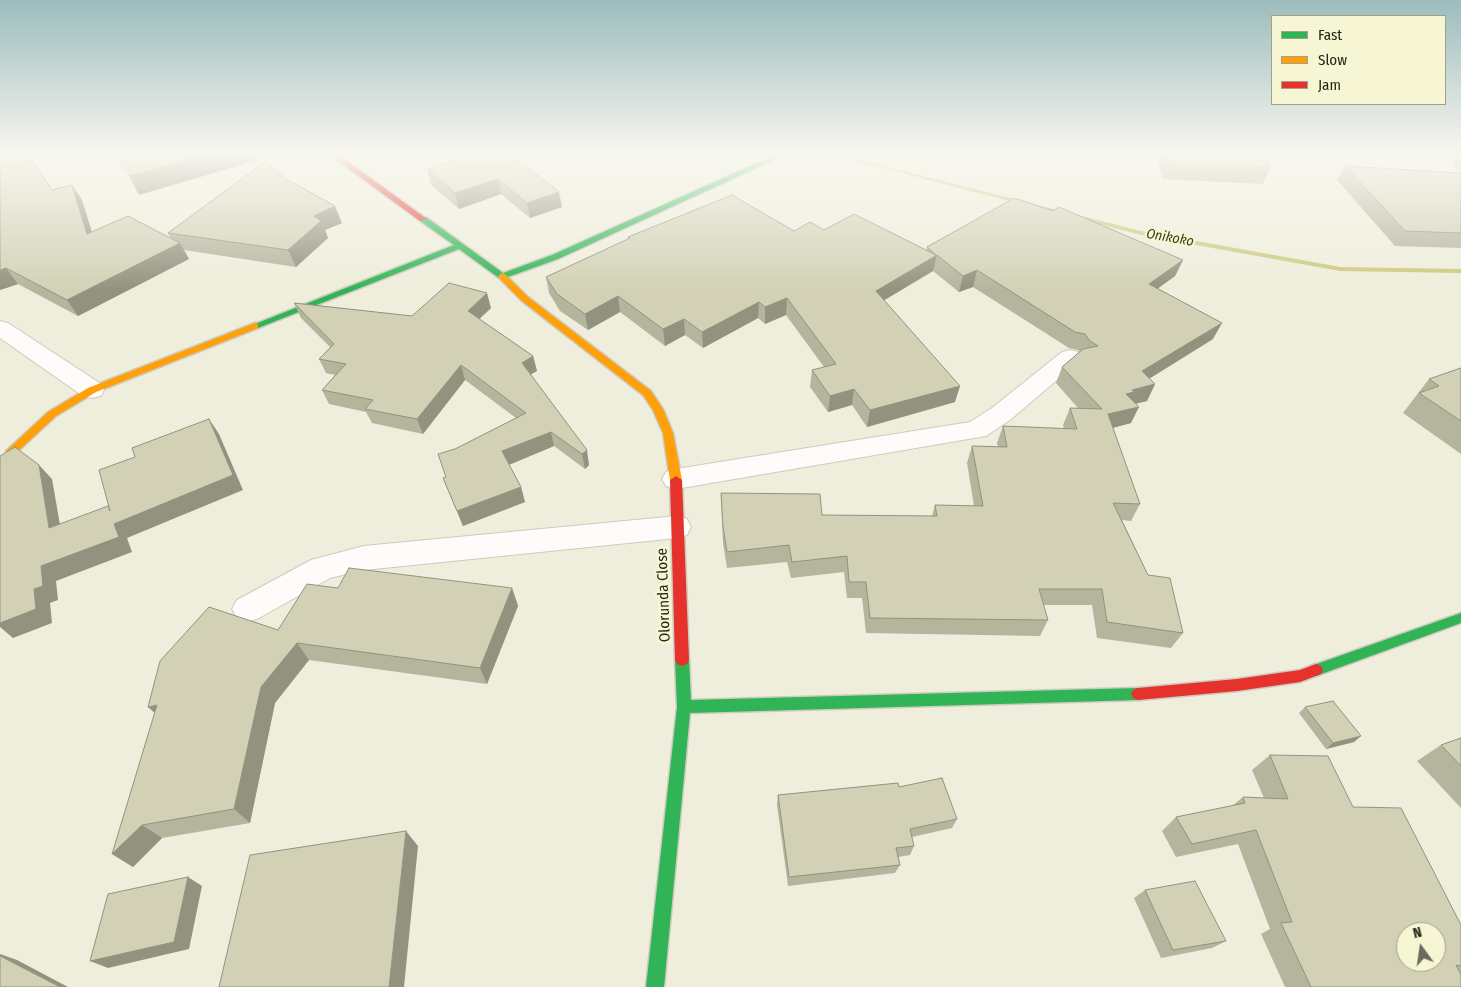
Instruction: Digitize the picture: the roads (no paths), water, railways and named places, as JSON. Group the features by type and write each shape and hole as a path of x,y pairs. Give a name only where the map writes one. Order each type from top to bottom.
{"street":[{"name":"Olorunda Close","path":"394,199 502,276 525,300 646,393 658,409 668,433 676,479 684,707 655,987"},
{"path":"502,276 555,257 685,199"},
{"path":"11,451 52,414 92,390 458,246"},
{"path":"0,328 92,390"},
{"path":"676,479 977,430 1001,414 1070,357"},
{"path":"248,609 322,568 364,558 677,527"},
{"path":"684,707 1148,694 1227,686 1300,676 1461,618"}],"waterway":[{"name":"Onikoko","path":"1007,199 1141,233 1340,269 1461,271"}]}
